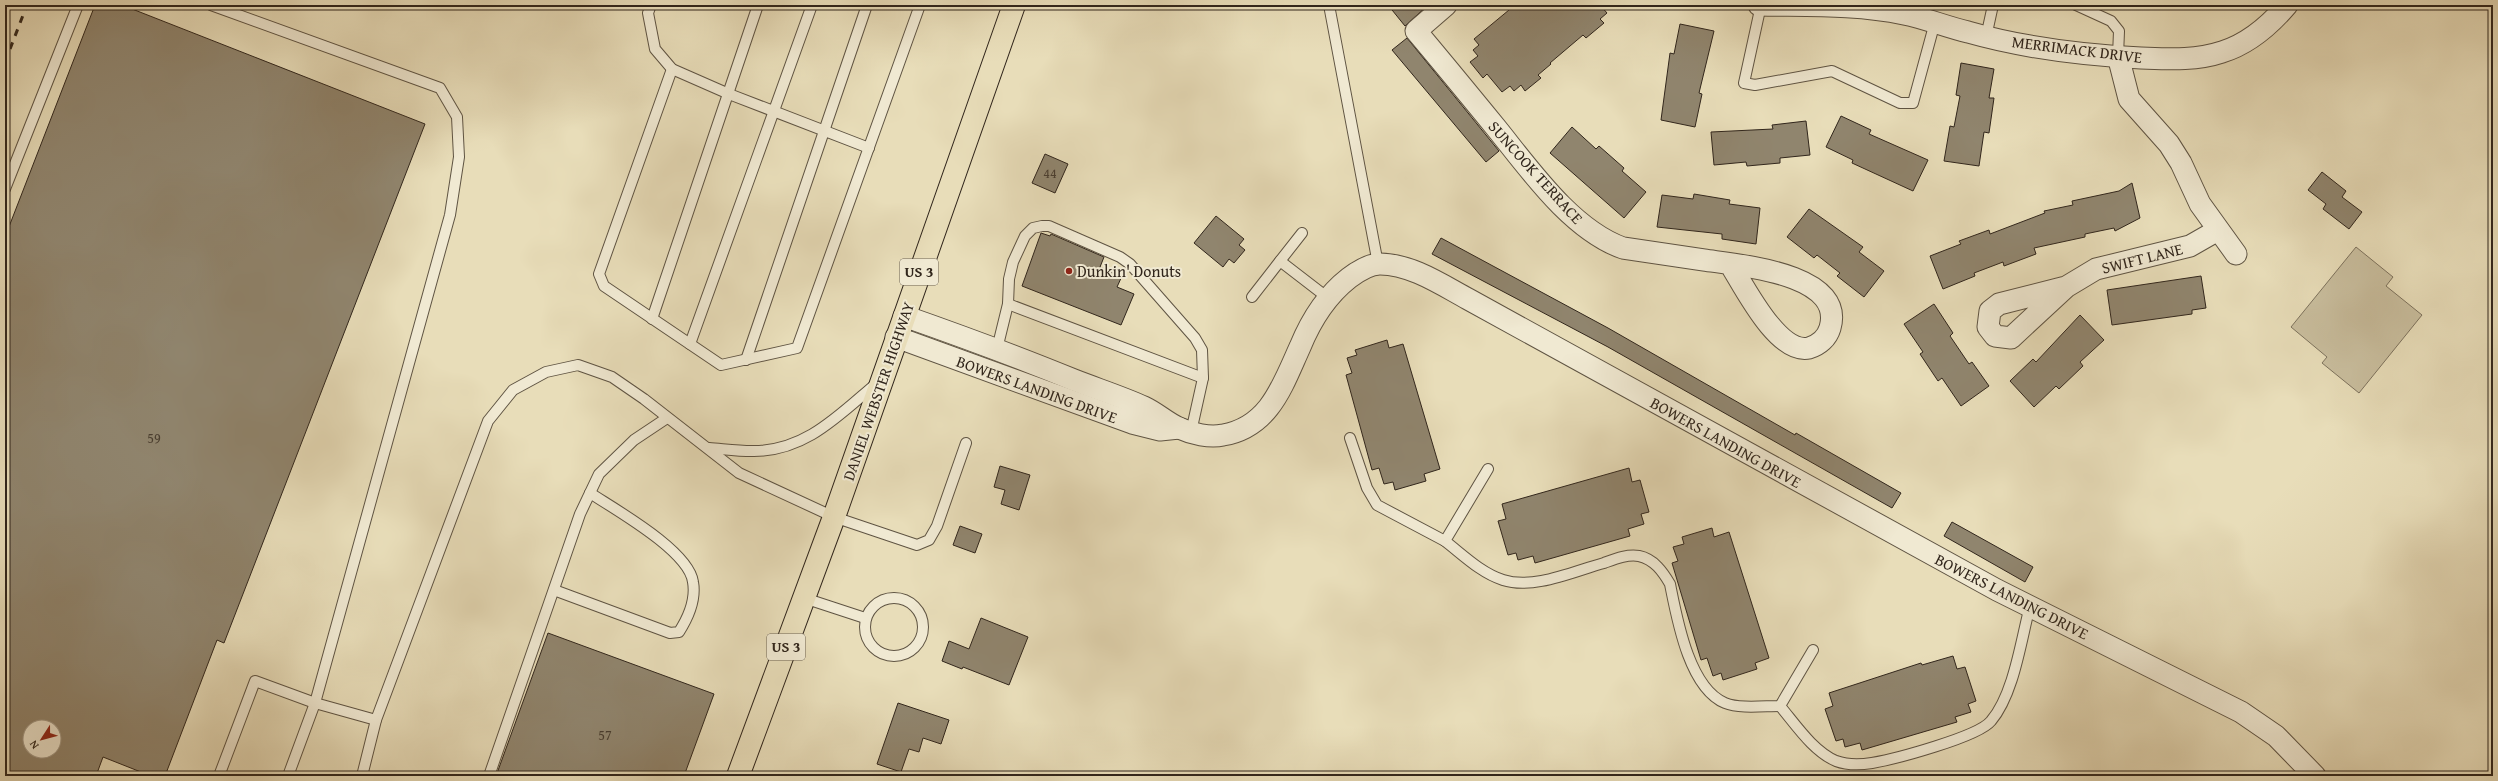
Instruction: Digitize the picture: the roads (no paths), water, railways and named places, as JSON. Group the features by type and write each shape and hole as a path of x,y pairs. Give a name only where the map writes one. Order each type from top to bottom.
{"main road":[{"name":"DANIEL WEBSTER HIGHWAY","path":"738,776 834,517 896,337 1014,5"}],"street":[{"name":"SUNCOOK TERRACE","path":"1446,5 1416,30 1532,172 1584,226 1610,244 1623,248 1730,264 1784,274 1812,287 1826,301 1832,314 1829,332 1824,340 1808,348 1789,345 1782,340 1730,264"},
{"name":"MERRIMACK DRIVE","path":"1760,5 1911,10 1935,22 1986,37 2035,48 2118,56 2190,59 2222,52 2252,38 2287,5"},
{"path":"2118,56 2120,74 2128,99 2169,144 2181,163 2200,204 2236,254"},
{"name":"SWIFT LANE","path":"2066,287 2096,269 2190,246 2218,230"},
{"name":"BOWERS LANDING DRIVE","path":"904,316 997,349 1143,407 1185,430 1207,436 1223,435 1245,428 1260,417 1274,403 1284,386 1300,346 1320,308 1337,288 1357,272 1378,264 1401,267 1437,282 1760,462 2030,606 2242,712 2276,736 2315,776"},
{"name":"BOWERS LANDING DRIVE","path":"896,337 1132,423 1160,430 1185,430"}],"lane":[{"path":"5,189 78,5"},
{"path":"211,5 440,88 457,117 459,157 450,215 315,704 288,776"},
{"path":"651,5 648,13 655,49 672,69 729,94 774,110 869,148"},
{"path":"652,319 758,5"},
{"path":"690,344 812,5"},
{"path":"746,360 867,5"},
{"path":"672,69 599,274 604,286 721,365 796,348 920,5"},
{"path":"1329,5 1378,264"},
{"path":"1760,5 1744,83 1755,85 1832,71 1900,103 1913,103 1935,22"},
{"path":"1986,37 1992,5"},
{"path":"2076,5 2111,21 2119,31 2118,56"},
{"path":"997,349 1008,304 1009,279 1013,262 1025,236 1033,228 1049,226 1098,246 1130,264 1195,338 1202,350 1203,378 1185,430"},
{"path":"1252,297 1302,233"},
{"path":"1280,261 1328,298"},
{"path":"1008,304 1203,378"},
{"path":"362,776 376,720 488,421 513,390 546,372 578,365 612,377 709,448 739,473 834,517 917,545 929,540 937,526 966,443"},
{"path":"709,448 752,451 794,445 828,425 882,379"},
{"path":"489,776 580,514 599,474 634,440 667,418"},
{"path":"1350,438 1367,488 1377,505 1445,541 1483,571 1503,580 1517,582 1564,574 1628,555 1649,560 1664,574 1670,584 1692,664 1704,688 1726,703 1780,706 1826,756 1853,765 1871,763 1908,754 1973,732 1990,722 2004,701 2030,606"},
{"path":"1445,541 1488,469"},
{"path":"554,590 670,633 679,632 685,623 694,597 693,581 684,564 673,550 590,493"},
{"path":"804,598 865,618"},
{"path":"885,598 904,599 912,604 923,620 921,639 908,653 888,656 879,652 866,638 865,618 873,606 885,598"},
{"path":"1780,706 1813,650"},
{"path":"219,776 255,680 315,704 376,720"}],"railway":[{"path":"5,62 27,5"}],"place":[{"name":"Dunkin' Donuts","path":"1069,271"}]}
